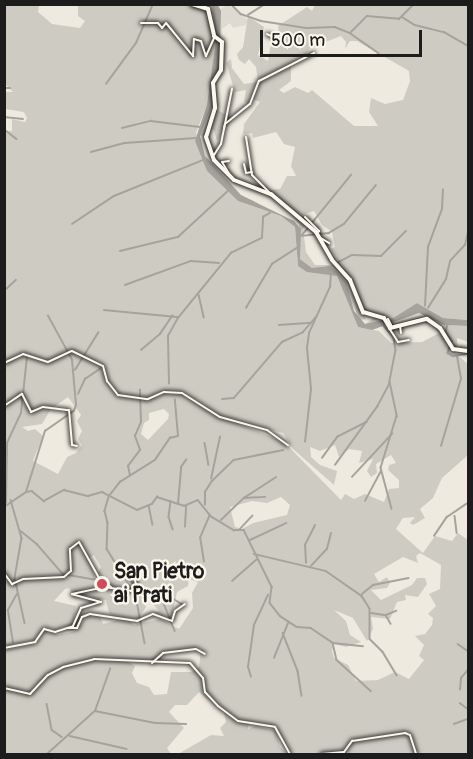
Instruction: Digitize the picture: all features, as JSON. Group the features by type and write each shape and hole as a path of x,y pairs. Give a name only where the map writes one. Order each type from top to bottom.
{"street":[{"path":"141,23 159,23 162,28 166,22 193,56 194,39 201,41 206,56 214,38 210,11 192,4"},
{"path":"267,34 273,37"},
{"path":"214,38 221,40 221,65 213,83 215,108 206,136 211,156 231,177 271,194"},
{"path":"224,129 250,104 259,81 314,53"},
{"path":"211,156 220,148 232,89"},
{"path":"246,137 252,172 271,194 329,243"},
{"path":"229,161 222,162 231,177"},
{"path":"244,164 246,173 252,172"},
{"path":"305,217 319,231 318,235 332,260 350,280 361,310 387,319 398,342 409,340"},
{"path":"390,327 415,320 429,322 442,330 451,348 468,351"},
{"path":"399,326 401,333"},
{"path":"4,363 22,354 48,362 72,351 103,366 107,381 118,395 148,399 164,392 182,393 220,417 267,430 288,445"},
{"path":"4,406 22,394 31,412 44,407 71,411 68,420 73,429 72,445 77,446"},
{"path":"4,573 12,585 23,579 64,577 70,572 70,549 79,542 97,575 111,584 110,588"},
{"path":"4,648 35,642 44,629 56,632 75,624 81,608 101,602 72,594 89,588 131,591 136,584 134,577"},
{"path":"65,627 77,628 82,617 90,614 137,621 153,614 172,621 175,611 185,604"},
{"path":"153,663 163,653 196,649 204,654"},
{"path":"4,688 30,694 56,671 93,659 194,664 213,700 236,720 277,728 282,746 290,754"},
{"path":"321,754 344,752 352,741 405,733 410,735 416,754"}],"shaded area":[{"path":"4,5 39,5 38,12 52,24 80,28 85,21 78,16 78,5 212,5 216,39 207,104 196,133 207,171 238,201 281,216 295,227 298,266 337,276 358,327 379,331 391,343 422,342 441,332 448,347 468,364 468,455 442,478 433,498 420,509 425,518 413,525 410,523 415,517 403,518 396,529 423,553 435,536 452,541 458,533 468,540 468,754 292,754 284,747 277,726 249,721 248,729 255,726 276,731 280,747 288,754 178,754 211,735 224,736 220,728 226,722 224,713 199,692 187,705 175,705 169,712 184,728 167,748 171,754 5,754 5,650 36,644 45,630 58,635 76,631 88,615 100,616 103,624 126,618 114,617 109,613 106,600 73,595 69,588 65,589 54,601 76,606 73,624 55,630 44,626 35,640 5,646 4,131 12,131 12,119 25,122 27,118 24,112 5,109 5,92 13,92 5,84","holes":["68,397 81,415 77,421 82,431 78,439 82,445 76,453 67,457 58,474 33,461 43,436 35,429 28,431 22,427 42,424 51,409","164,409 169,414 168,419 148,440 141,434 144,423 149,420 149,413","239,421 283,433 293,449 334,485 337,471 320,465 311,457 310,447 320,451 335,445 339,457 349,449 362,451 359,463 373,459 367,471 371,477 377,473 376,464 391,455 396,463 389,465 388,470 399,480 399,488 389,489 384,502 365,494 354,499 345,494 341,500 285,443 237,423","281,497 290,505 287,515 253,523 242,529 235,527 230,507 252,501 267,503","420,553 441,565 440,589 429,594 436,606 428,614 433,618 432,625 425,634 415,636 424,645 419,656 424,660 409,679 395,672 378,680 356,681 348,665 334,658 332,651 334,644 346,647 361,642 350,635 346,621 334,610 353,618 367,641 373,629 371,617 390,619 397,602 406,600 405,595 418,597 427,584 425,578 417,578 412,585 381,600 371,590 387,588 390,583 387,577 379,582 374,574 403,557 418,563 416,556","94,555 101,567 98,573 113,585 115,591 98,589 89,558","189,579 198,582 192,593 193,608 179,629 160,619 134,625 126,618 138,619 146,607 143,601 149,599 159,611 150,614 171,620 177,592 188,586","201,649 199,667 191,672 171,672 167,694 154,695 149,687 137,683 132,673 135,666 128,662 151,661 163,652"]},
{"path":"212,5 218,5 221,11 220,57 218,73 212,81 213,103 200,136 205,156 241,195 294,221 301,229 300,259 312,268 329,266 337,272 346,282 354,311 365,324 393,318 417,303 443,318 468,320 468,326 444,325 419,313 372,330 358,327 337,276 307,272 298,266 295,227 281,216 238,201 207,171 195,141 207,104 216,39"},
{"path":"228,5 248,20 246,25 233,28 230,23 222,29 221,40 220,9"},
{"path":"315,5 468,5 468,320 443,318 417,303 393,318 371,325 365,324 374,318 361,310 366,319 360,320 337,272 312,268 300,259 299,224 270,190 280,189 287,176 296,176 291,166 295,147 284,144 276,132 253,138 252,133 243,134 244,124 260,102 253,99 250,104 244,102 246,90 235,92 226,63 231,59 232,68 244,84 258,82 256,67 249,59 245,64 239,60 237,54 243,47 248,16 264,27 258,55 268,61 271,43 279,39 278,26 307,7 312,11","holes":["341,36 346,42 345,49 350,41 357,41 409,71 410,81 403,100 385,104 371,98 369,112 378,126 354,126 312,90 308,93 295,87 284,93 279,90 291,81 291,66 301,61 310,48","314,211 322,225 332,232 335,247 331,249 338,261 332,265 315,265 306,252 303,228 308,225 298,216"]},
{"path":"212,107 232,118 217,141 214,130 208,129 206,137 200,136"},
{"path":"444,325 468,326 468,342 457,338 458,351 448,343"}],"waterway":[{"path":"106,84 136,43 153,4"},
{"path":"231,4 241,14 261,21 307,28 335,27 350,33 367,16 399,19 414,4"},
{"path":"248,15 265,4"},
{"path":"402,17 415,25 444,32 468,46"},
{"path":"350,33 379,53"},
{"path":"4,88 10,88"},
{"path":"4,117 23,119"},
{"path":"122,128 151,121 200,127"},
{"path":"4,129 17,139"},
{"path":"91,152 125,143 196,138"},
{"path":"72,224 114,196 203,160"},
{"path":"312,223 351,175"},
{"path":"300,236 329,233 344,224 376,185"},
{"path":"425,306 428,247 442,209 443,190"},
{"path":"120,251 178,237 228,191"},
{"path":"169,384 168,336 178,318 231,253 262,238 263,217 270,213"},
{"path":"302,235 309,227"},
{"path":"337,263 352,255 381,256 406,231"},
{"path":"428,308 446,279 450,261 465,245 468,232"},
{"path":"246,308 272,264 298,247"},
{"path":"125,285 191,261 219,263"},
{"path":"305,442 311,389 307,348 309,333 330,287 331,274"},
{"path":"4,291 16,280"},
{"path":"199,295 204,317"},
{"path":"104,310 177,317"},
{"path":"26,492 45,431 74,411 76,405 72,360 48,316"},
{"path":"141,350 160,334 172,316"},
{"path":"222,399 234,398 282,342 303,332 317,316"},
{"path":"279,325 311,323"},
{"path":"448,325 446,332 452,341 448,353 453,356 468,354"},
{"path":"384,326 394,338 396,350 390,382 397,416 381,468 392,509"},
{"path":"75,370 98,333"},
{"path":"441,446 461,379 457,356"},
{"path":"6,503 7,443 21,413 27,357"},
{"path":"78,394 85,379 100,369"},
{"path":"335,465 377,407 389,384"},
{"path":"130,476 128,466 140,450 135,436 141,422 140,390"},
{"path":"109,496 120,482 155,460 170,438 178,436 175,400"},
{"path":"322,458 337,437 366,422"},
{"path":"352,477 392,434"},
{"path":"211,479 220,437"},
{"path":"205,443 209,465"},
{"path":"205,505 205,492 212,481 234,460 283,450"},
{"path":"178,504 181,467 186,460"},
{"path":"365,501 381,471"},
{"path":"244,498 276,477"},
{"path":"4,507 26,492 32,491 44,501 64,490 88,496 102,492 137,510 152,504 157,497 184,506 198,500 212,517 234,530 244,530 272,587 270,603 280,616 297,627 311,628 333,643 363,646"},
{"path":"109,497 105,511 108,523 107,549 136,596 145,643"},
{"path":"221,520 244,498 265,497"},
{"path":"11,500 22,538 15,578 25,623"},
{"path":"171,501 169,517 173,529"},
{"path":"434,536 447,517 468,503"},
{"path":"149,505 153,525"},
{"path":"185,527 186,507"},
{"path":"204,562 200,538 210,515"},
{"path":"240,529 252,516"},
{"path":"455,516 457,533"},
{"path":"250,540 286,523"},
{"path":"306,563 305,545 315,525"},
{"path":"21,531 37,544 63,574 96,580"},
{"path":"311,566 327,549 331,533"},
{"path":"254,554 326,571 362,596 370,609 370,639 383,652 397,675"},
{"path":"232,581 256,560"},
{"path":"362,594 373,585 408,578"},
{"path":"127,579 143,590 161,591 182,604"},
{"path":"159,591 175,631"},
{"path":"13,643 8,610 17,594"},
{"path":"251,677 248,667 254,625 268,595"},
{"path":"386,615 396,611"},
{"path":"371,613 386,615 391,624"},
{"path":"274,658 288,623"},
{"path":"283,633 298,671 302,696"},
{"path":"333,643 337,660 371,691"},
{"path":"458,644 468,651"},
{"path":"47,754 95,711 110,669"},
{"path":"460,690 461,678 468,670"},
{"path":"460,703 468,709"},
{"path":"47,704 52,730 62,737"},
{"path":"95,711 155,723 186,724"},
{"path":"454,724 468,719"},
{"path":"70,736 127,749"}],"place":[{"name":"San Pietro ai Prati","path":"102,584"}]}
